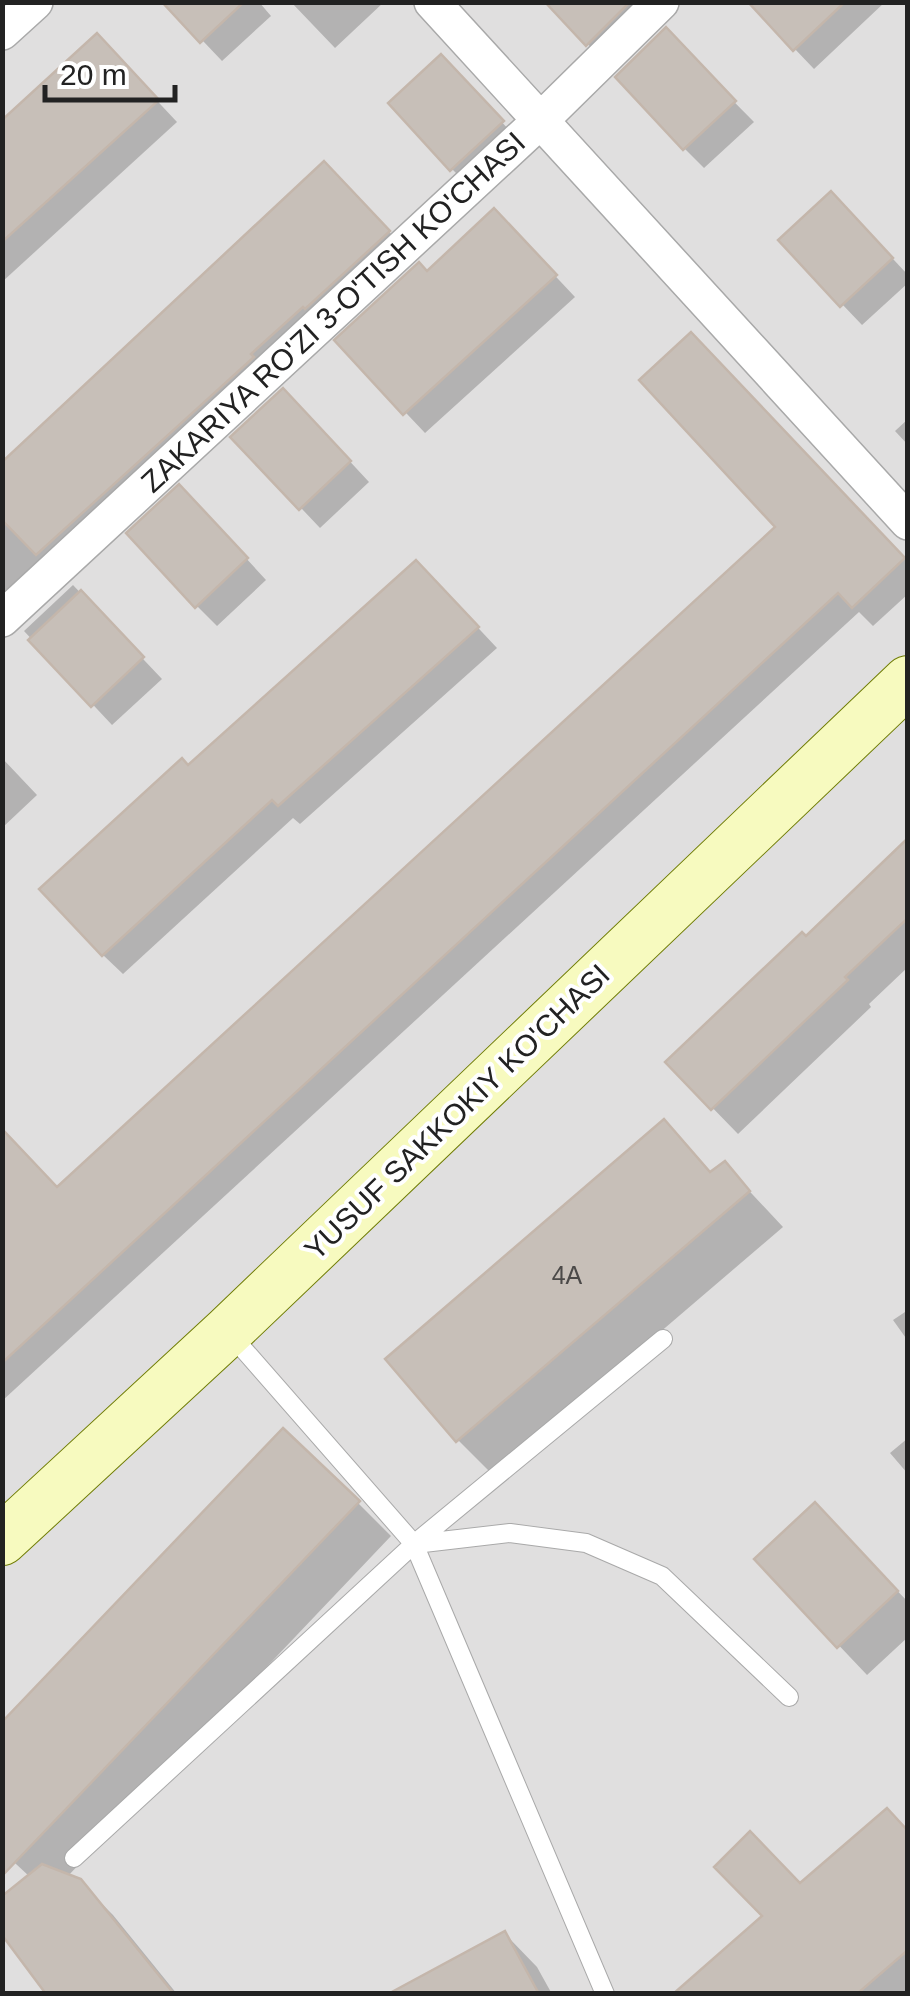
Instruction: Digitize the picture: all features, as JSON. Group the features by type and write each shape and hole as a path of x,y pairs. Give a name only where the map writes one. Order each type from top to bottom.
{"main road":[{"name":"YUSUF SAKKOKIY KO'CHASI","path":"2,1540 228,1331 908,681"}],"street":[{"path":"2,32 35,2"},
{"path":"432,2 908,522"},
{"name":"ZAKARIYA RO'ZI 3-O'TISH KO'CHASI","path":"2,619 541,120 661,2"}],"lane":[{"path":"228,1331 414,1544 606,1994"},
{"path":"74,1858 414,1544 663,1339"},
{"path":"414,1544 510,1533 586,1543 662,1576 789,1697"}],"shaded area":[{"path":"3,3 907,3 907,1993 3,1993"}],"building":[{"path":"162,2 244,2 200,43"},
{"path":"545,2 630,2 586,46"},
{"path":"748,2 845,2 793,51"},
{"path":"666,27 736,101 683,150 615,77"},
{"path":"97,33 159,100 2,242 2,120"},
{"path":"441,54 504,121 450,171 388,103"},
{"path":"324,161 390,231 251,354 254,357 36,555 2,520 2,462"},
{"path":"831,191 893,258 840,307 778,240"},
{"path":"494,208 557,275 403,415 334,340 419,262 427,271"},
{"path":"691,332 905,558 852,608 838,593 2,1363 2,1129 57,1187 775,527 639,380"},
{"path":"283,388 351,461 299,510 230,437"},
{"path":"179,484 248,558 195,608 126,533"},
{"path":"416,560 479,627 278,806 272,800 102,956 39,889 182,758 188,765"},
{"path":"81,590 144,657 91,707 28,640"},
{"path":"908,838 908,918 711,1110 665,1062"},
{"path":"664,1119 710,1172 725,1161 750,1191 456,1442 385,1359"},
{"path":"283,1428 360,1501 2,1876 2,1722"},
{"path":"815,1502 898,1591 837,1648 754,1559"},
{"path":"887,1808 908,1831 908,1950 857,1994 673,1994 762,1916 714,1867 750,1831 800,1883"},
{"path":"42,1864 81,1879 174,1994 46,1994 2,1935 2,1896"},
{"path":"505,1931 539,1994 388,1994"}]}
